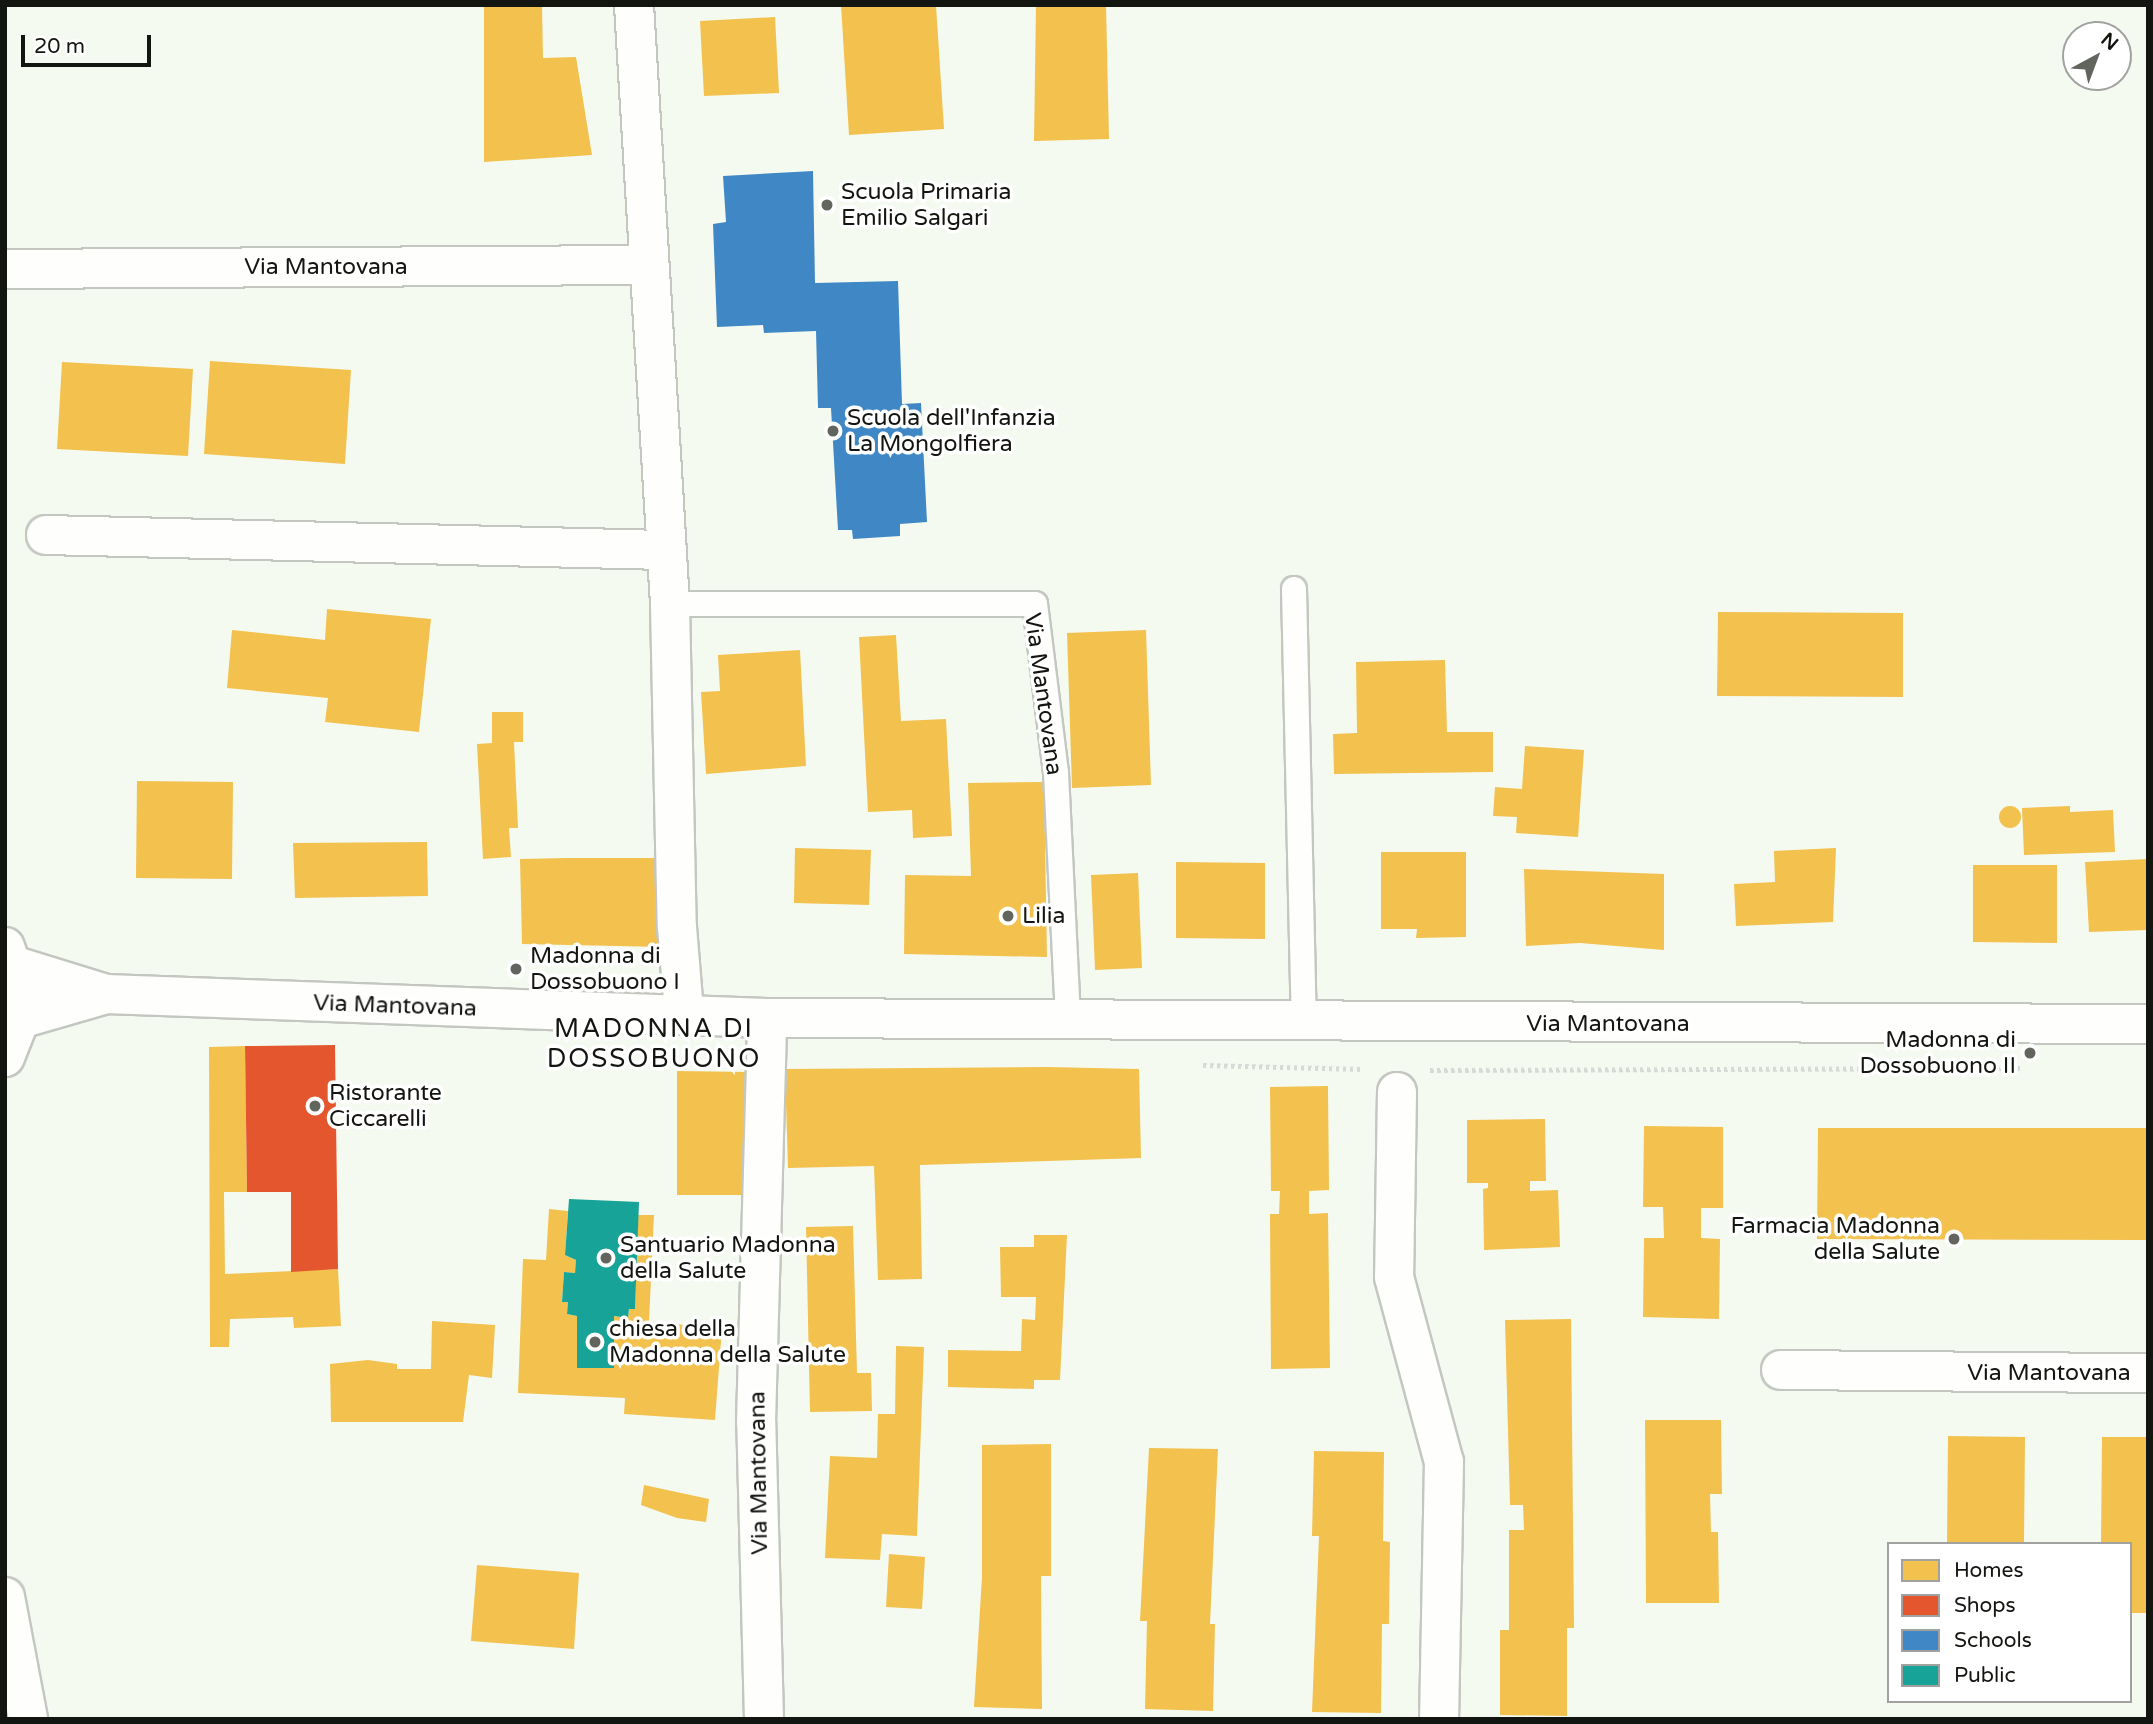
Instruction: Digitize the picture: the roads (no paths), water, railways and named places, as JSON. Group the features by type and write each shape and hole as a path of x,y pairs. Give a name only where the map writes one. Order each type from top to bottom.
{"main road":[{"path":"634,5 646,265 670,604 677,927 684,1013"},
{"name":"Via Mantovana","path":"5,269 646,265"},
{"path":"46,535 666,550"},
{"name":"Via Mantovana","path":"10,957 106,995"},
{"name":"Via Mantovana","path":"5,1058 20,1019 10,957"},
{"name":"Via Mantovana","path":"20,1019 106,995 684,1013 767,1018 1068,1018 1304,1024 2148,1024"},
{"name":"Via Mantovana","path":"764,1719 756,1422 767,1018"},
{"path":"1398,1077 1394,1277 1444,1462 1439,1719"},
{"name":"Via Mantovana","path":"1781,1370 2148,1373"},
{"path":"5,1597 28,1719"}],"lane":[{"path":"1294,589 1304,1024"},
{"name":"Via Mantovana","path":"670,604 1035,604 1056,773 1068,1018"}],"place":[{"name":"Scuola Primaria Emilio Salgari","path":"827,205"},
{"name":"Scuola dell'Infanzia La Mongolfiera","path":"833,431"},
{"name":"Lilia","path":"1008,916"},
{"name":"Madonna di Dossobuono I","path":"516,969"},
{"name":"Madonna di Dossobuono II","path":"2030,1053"},
{"name":"Ristorante Ciccarelli","path":"315,1106"},
{"name":"Farmacia Madonna della Salute","path":"1954,1239"},
{"name":"Santuario Madonna della Salute","path":"606,1258"},
{"name":"chiesa della Madonna della Salute","path":"595,1342"}],"district":[{"name":"MADONNA DI DOSSOBUONO","path":"654,1044"}]}
